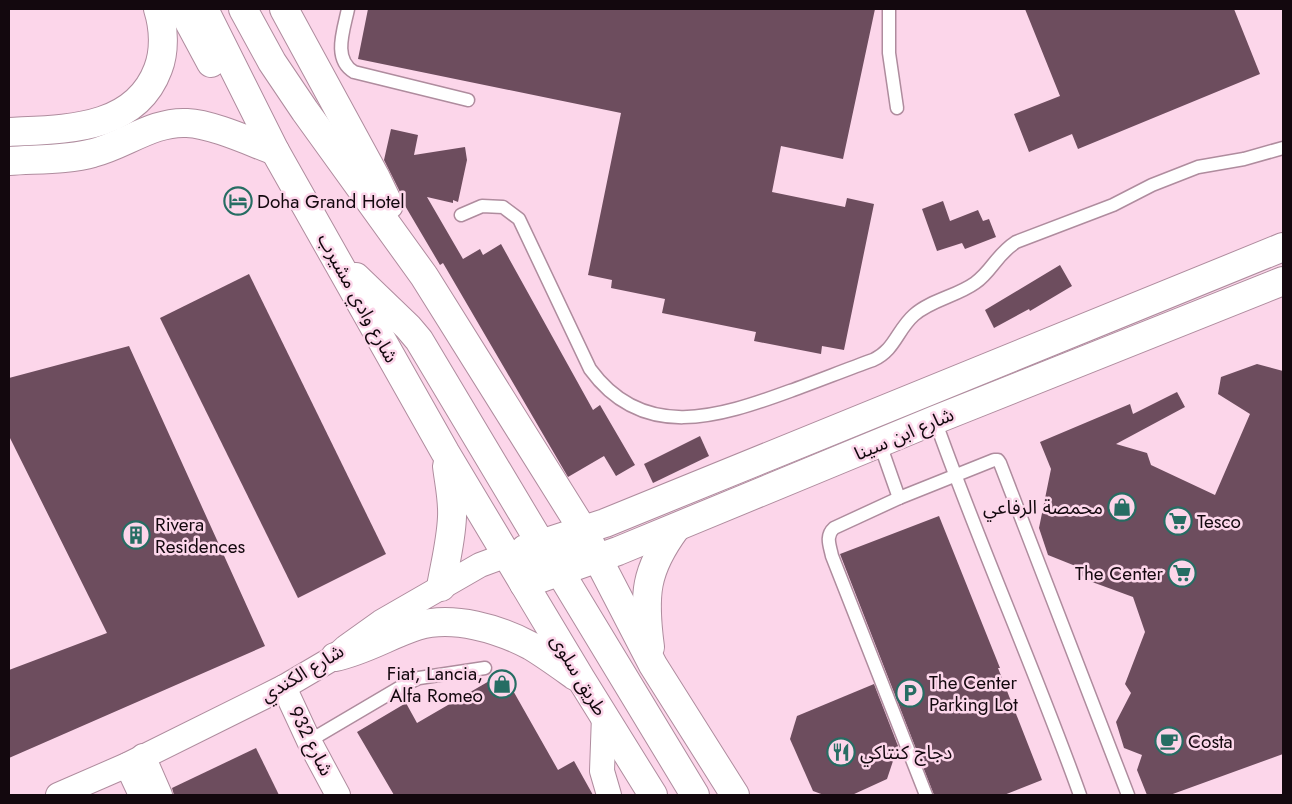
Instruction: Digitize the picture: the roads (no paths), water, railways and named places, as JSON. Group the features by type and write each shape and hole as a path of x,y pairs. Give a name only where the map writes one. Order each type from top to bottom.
{"main road":[{"path":"9,132 87,125 121,113 137,103 147,92 156,77 162,58 163,33 158,9"},
{"path":"182,9 230,94 250,122 275,151"},
{"name":"شارع وادي مشيرب","path":"204,9 275,151 445,452 506,555"},
{"path":"243,9 272,62 305,112 424,276 582,530 653,665 735,795"},
{"path":"284,9 376,178 424,276"},
{"path":"9,161 91,154 108,149 152,129 169,124 188,123 205,126 275,151"},
{"name":"شارع ابن سينا","path":"541,544 605,523 1283,247"},
{"path":"335,258 402,321 419,340 541,544 568,556 597,559"},
{"name":"شارع ابن سينا","path":"524,584 597,559 676,528 935,420 1283,281"},
{"path":"441,587 450,546 452,516 452,498 445,452"},
{"path":"653,665 645,600 654,564 676,528"},
{"name":"شارع الكندي","path":"506,555 541,544"},
{"path":"506,555 534,558 560,572 695,795"},
{"name":"طريق سلوى","path":"506,555 653,795"},
{"path":"336,657 352,654 419,626 446,622 481,628 515,639 537,650 581,679"}],"street":[{"name":"شارع الكندي","path":"58,795 135,760 284,687 336,657 346,647 382,622 480,565 506,555"},
{"name":"شارع 932","path":"284,687 338,795"},
{"path":"604,716 602,771 609,795"},
{"path":"135,760 141,795"},
{"path":"135,760 160,795"}],"lane":[{"path":"348,9 341,49 344,64 348,69 468,100"},
{"path":"889,9 889,53 897,108"},
{"path":"461,214 482,206 503,207 519,219 590,369 601,383 621,400 645,412 663,416 717,414 743,408 873,360 888,350 912,317 920,310 972,285 989,270 998,256 1016,242 1113,205 1152,185 1198,167 1244,159 1283,148"},
{"path":"935,420 955,476 1053,720 1080,795"},
{"path":"880,444 899,498"},
{"path":"926,795 832,556 828,537 830,531 834,528 899,498 998,460 1128,795"},
{"path":"310,741 419,678 485,668"}],"place":[{"name":"Doha Grand Hotel","path":"238,201"},
{"name":"محمصة الرفاعي","path":"1122,507"},
{"name":"Tesco","path":"1178,521"},
{"name":"Rivera Residences","path":"136,535"},
{"name":"The Center","path":"1182,573"},
{"name":"Fiat, Lancia, Alfa Romeo","path":"502,684"},
{"name":"The Center Parking Lot","path":"910,693"},
{"name":"Costa","path":"1169,741"},
{"name":"دجاج كنتاكي","path":"841,752"}]}
